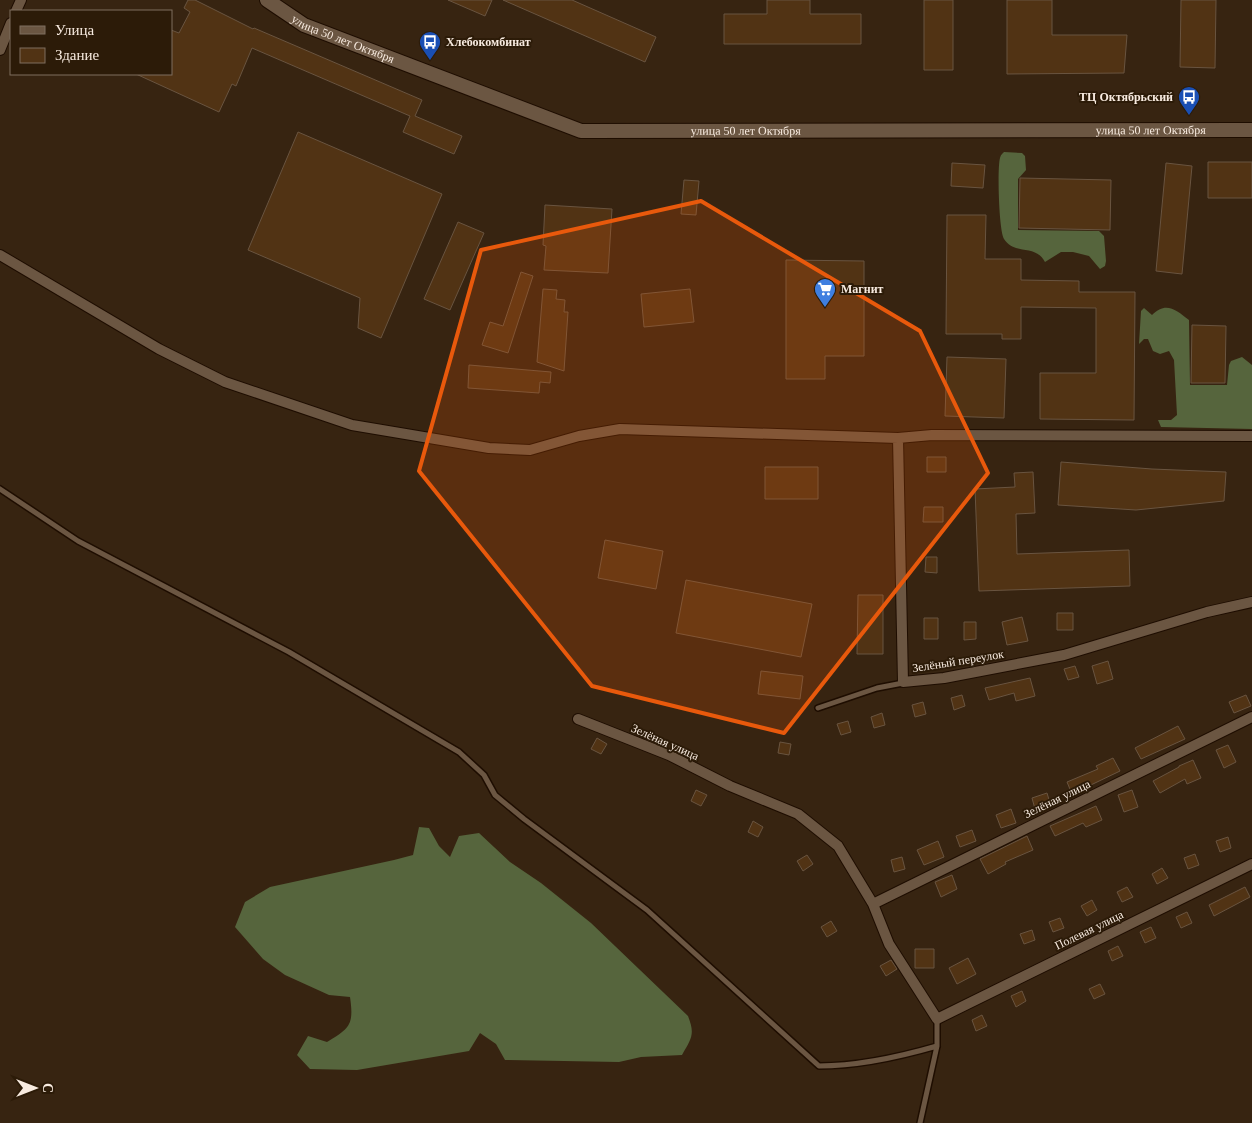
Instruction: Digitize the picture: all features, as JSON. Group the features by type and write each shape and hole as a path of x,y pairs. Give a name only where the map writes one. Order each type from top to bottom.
{"street":[{"name":"улица 50 лет Октября","path":"267,0 304,25 581,131 1252,130"},
{"path":"0,50 10,25"},
{"path":"0,255 159,349 225,382 352,425 489,448 530,450 579,436 620,429 898,438 932,434 1252,436"},
{"name":"Зелёный переулок","path":"898,438 903,682 944,678 1064,655 1207,612 1252,602"},
{"name":"Зелёная улица","path":"578,718 669,755 730,786 798,814 838,846 873,904 889,944 937,1019"},
{"name":"Зелёная улица","path":"873,904 1252,718"},
{"name":"Полевая улица","path":"937,1019 1252,864"}],"lane":[{"path":"0,489 78,541 289,652 459,752 484,775 495,795 524,819 647,910 819,1066 836,1066 907,1054 937,1046"},
{"path":"818,708 876,688 903,682"},
{"path":"920,1123 937,1046 937,1019"}],"highlighted area":[{"path":"701,201 920,331 988,473 784,733 592,686 419,471 481,250"}],"green space":[{"path":"1004,152 1022,153 1025,156 1026,170 1018,179 1018,230 1099,231 1104,236 1105,266 1100,269 1089,256 1073,252 1061,252 1045,262 1036,253 1014,247 1004,239 1000,213 999,164 1001,155"},
{"path":"1144,308 1152,315 1162,308 1171,308 1189,320 1190,385 1227,385 1231,361 1242,357 1252,365 1252,429 1161,427 1158,420 1171,420 1177,415 1174,360 1169,351 1160,354 1153,351 1148,339 1144,339 1139,344 1141,311"},
{"path":"419,827 429,828 439,846 450,857 459,836 479,833 510,862 541,883 591,923 688,1016 692,1032 682,1055 641,1057 619,1062 505,1060 496,1044 480,1033 469,1051 357,1070 310,1069 297,1055 308,1036 327,1042 349,1025 351,1020 350,997 329,995 285,975 263,959 235,927 245,902 270,887 413,855"}],"building":[{"path":"188,0 195,0 253,29 422,100 415,116 462,136 454,154 403,132 410,116 252,48 236,86 232,84 219,112 138,75 172,75 172,30 179,33 190,12 184,8"},
{"path":"448,0 492,0 485,16"},
{"path":"503,0 572,0 656,37 645,62"},
{"path":"767,0 810,0 810,14 861,14 861,44 724,44 724,14 767,14"},
{"path":"924,0 953,0 953,70 924,70"},
{"path":"1007,0 1052,0 1052,35 1127,35 1124,73 1007,74"},
{"path":"1181,0 1216,0 1215,68 1180,67"},
{"path":"298,132 442,194 381,338 358,328 360,298 248,250"},
{"path":"1208,162 1252,162 1252,198 1208,198"},
{"path":"952,163 985,165 983,188 951,186"},
{"path":"1166,163 1192,166 1182,274 1156,271"},
{"path":"1020,178 1111,180 1110,230 1019,228"},
{"path":"684,180 699,181 696,215 681,214"},
{"path":"545,205 612,209 608,273 544,270 546,246 543,245"},
{"path":"947,215 986,215 985,259 1021,259 1021,280 1079,281 1079,292 1135,292 1134,420 1040,419 1040,373 1096,373 1096,308 1021,307 1021,339 1002,339 1002,334 946,334"},
{"path":"458,222 484,233 450,310 424,299"},
{"name":"Магнит","path":"786,260 864,261 864,356 825,356 825,379 786,379"},
{"path":"521,272 533,276 508,353 482,345 490,322 503,326"},
{"path":"543,289 557,290 556,299 565,300 564,312 568,312 564,371 537,362"},
{"path":"690,289 694,322 644,327 641,294"},
{"path":"1192,325 1226,326 1225,383 1191,383"},
{"path":"947,357 1006,359 1004,418 945,416"},
{"path":"469,365 551,372 550,383 540,382 539,393 468,388"},
{"path":"927,457 946,457 946,472 927,472"},
{"path":"1061,462 1226,472 1224,501 1136,510 1058,505"},
{"path":"765,467 818,467 818,499 765,499"},
{"path":"1033,472 1035,513 1016,514 1017,554 1129,550 1130,586 979,591 975,489 1015,487 1014,473"},
{"path":"924,507 943,507 943,522 923,522"},
{"path":"605,540 663,551 656,589 598,578"},
{"path":"926,557 937,557 937,573 925,572"},
{"path":"686,580 812,604 801,657 676,633"},
{"path":"858,595 883,595 883,654 857,654"},
{"path":"1057,613 1073,613 1073,630 1057,630"},
{"path":"1022,617 1028,641 1007,645 1002,622"},
{"path":"924,618 938,618 938,639 924,639"},
{"path":"964,622 976,622 976,639 964,640"},
{"path":"1108,661 1113,679 1097,684 1092,666"},
{"path":"1075,666 1079,677 1068,680 1064,669"},
{"path":"761,671 803,676 800,699 758,694"},
{"path":"1030,678 1035,696 1016,701 1014,693 989,700 985,688"},
{"path":"962,695 965,706 954,710 951,698"},
{"path":"1246,695 1251,706 1234,713 1229,702"},
{"path":"923,702 926,714 915,717 912,705"},
{"path":"882,713 885,725 874,728 871,717"},
{"path":"848,721 851,732 841,735 837,724"},
{"path":"1178,726 1185,739 1141,759 1135,748"},
{"path":"597,738 607,744 601,754 591,749"},
{"path":"780,742 791,744 789,755 778,753"},
{"path":"1228,745 1236,762 1224,768 1216,750"},
{"path":"1113,758 1120,771 1072,794 1067,782 1098,769 1096,766"},
{"path":"1193,760 1201,778 1187,784 1185,779 1160,793 1153,781"},
{"path":"696,790 707,795 701,806 691,801"},
{"path":"1132,790 1138,807 1124,812 1118,795"},
{"path":"1047,793 1050,803 1035,809 1032,798"},
{"path":"1096,806 1102,820 1086,827 1083,823 1055,836 1050,826"},
{"path":"1011,809 1016,823 1001,828 996,815"},
{"path":"753,821 763,827 758,837 748,832"},
{"path":"972,830 976,841 960,847 956,836"},
{"path":"1027,836 1033,850 1005,862 1006,864 988,874 980,859"},
{"path":"1228,837 1231,848 1220,852 1216,841"},
{"path":"938,841 944,857 924,865 917,850"},
{"path":"1195,854 1199,865 1188,869 1184,858"},
{"path":"807,855 813,864 803,871 797,861"},
{"path":"902,857 905,869 894,872 891,860"},
{"path":"1162,868 1168,878 1157,884 1152,874"},
{"path":"952,875 957,889 941,897 935,882"},
{"path":"1127,887 1133,897 1122,902 1117,892"},
{"path":"1245,887 1250,897 1214,916 1209,905"},
{"path":"1092,900 1097,910 1087,916 1081,906"},
{"path":"1187,912 1192,923 1181,928 1176,917"},
{"path":"1060,918 1064,928 1053,932 1049,922"},
{"path":"831,921 837,931 827,937 821,927"},
{"path":"1151,927 1156,938 1145,943 1140,932"},
{"path":"1032,930 1035,940 1024,944 1020,934"},
{"path":"1118,946 1123,956 1112,961 1108,951"},
{"path":"915,949 934,949 934,968 915,968"},
{"path":"968,958 976,974 957,984 949,968"},
{"path":"891,960 897,969 886,976 880,966"},
{"path":"1100,984 1105,994 1094,999 1089,989"},
{"path":"1022,991 1026,1001 1016,1007 1011,996"},
{"path":"982,1015 987,1026 976,1031 972,1020"}],"place":[{"name":"Хлебокомбинат","path":"430,61"},
{"name":"ТЦ Октябрьский","path":"1189,116"},
{"name":"Магнит","path":"825,308"}]}
